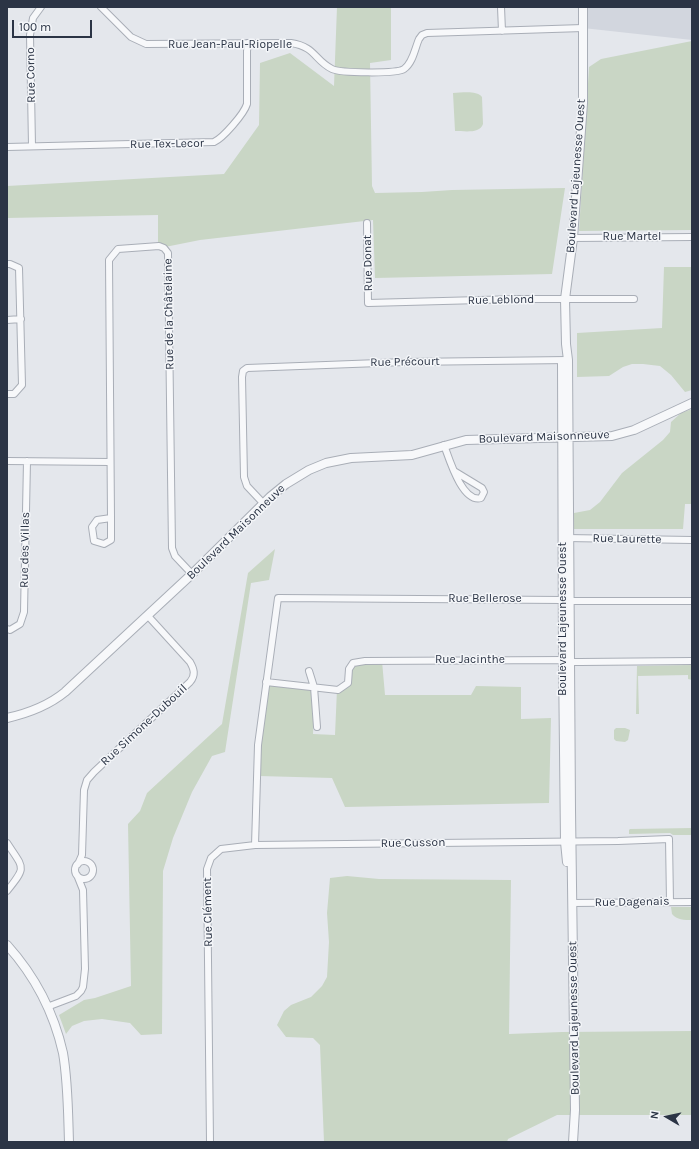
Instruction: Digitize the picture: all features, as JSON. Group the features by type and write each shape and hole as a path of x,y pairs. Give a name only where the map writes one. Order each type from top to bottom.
{"street":[{"name":"Rue Corno","path":"32,146 30,31 33,18 41,7"},
{"name":"Rue Jean-Paul-Riopelle","path":"101,7 131,37 146,44 288,43 301,45 310,49 327,66 338,71 400,71 407,66 418,40 423,34 583,28"},
{"path":"501,7 502,31"},
{"name":"Boulevard Lajeunesse Ouest","path":"573,1142 575,1110 572,894 568,841 566,661 565,299 573,238 583,102 583,7"},
{"name":"Rue Tex-Lecor","path":"7,147 208,143 217,141 244,111 247,104 246,51 248,43"},
{"name":"Rue Donat","path":"367,224 368,303"},
{"name":"Rue Martel","path":"573,238 692,237"},
{"name":"Rue de la Châtelaine","path":"110,518 97,520 92,527 94,541 104,544 111,540 109,260 118,248 159,246 164,248 168,253 172,548 175,556 192,574"},
{"path":"7,264 19,268 22,386 14,394 7,394"},
{"name":"Rue Leblond","path":"368,303 518,299 634,299"},
{"path":"7,320 21,319"},
{"name":"Rue Précourt","path":"264,503 248,486 244,477 242,377 244,370 252,367 397,362 565,360"},
{"name":"Boulevard Maisonneuve","path":"7,718 31,712 60,696 148,616 264,503 296,478 315,467 326,463 351,458 412,455 444,445 471,439 604,437 640,428 692,403"},
{"path":"444,445 454,471 461,484 474,498 481,498 484,492 482,488 454,471"},
{"path":"7,461 110,462"},
{"name":"Rue des Villas","path":"7,629 10,630 20,624 24,612 27,461"},
{"name":"Rue Laurette","path":"565,538 692,540"},
{"name":"Rue Bellerose","path":"266,682 278,598 692,601"},
{"name":"Rue Simone-Dubouil","path":"47,1007 76,996 83,987 85,968 83,890 75,869 82,855 83,848 84,790 87,780 190,682 194,676 194,670 190,662 148,616"},
{"name":"Rue Jacinthe","path":"266,682 338,690 348,683 349,669 353,663 365,661 692,661"},
{"path":"308,671 314,687 317,727"},
{"path":"255,845 258,745 266,682"},
{"name":"Rue Cusson","path":"255,845 669,839 670,902"},
{"path":"7,843 20,863 22,870 7,891"},
{"name":"Rue Clément","path":"210,1142 207,869 211,858 221,849 255,845"},
{"name":"Rue Simone-Dubouil","path":"83,848 84,855 93,868 83,890"},
{"path":"78,864 84,861 89,862"},
{"path":"77,875 82,878 89,877"},
{"name":"Rue Dagenais","path":"572,903 692,902"},
{"path":"7,945 33,978 47,1007 62,1053 67,1088 69,1142"}],"shaded area":[{"path":"583,7 692,7 692,40 583,28"}],"green space":[{"path":"337,7 391,7 391,60 370,63 372,186 375,193 565,188 552,274 375,278 373,220 200,240 165,247 158,244 158,215 7,218 7,186 224,174 259,125 260,63 290,53 334,86"},
{"path":"692,41 692,230 579,231 589,67 601,59"},
{"path":"453,93 476,93 482,97 483,124 479,129 475,131 455,131"},
{"path":"664,267 692,267 692,390 685,392 671,375 660,366 643,364 632,364 623,367 609,376 577,377 577,333 662,328"},
{"path":"692,409 692,504 685,504 683,529 573,529 574,513 590,510 600,502 622,473 663,440 670,432 671,422 681,413"},
{"path":"275,549 269,580 251,583 225,752 212,756 192,792 173,838 163,871 162,1034 141,1035 130,1023 102,1019 84,1021 72,1026 66,1034 59,1015 84,1000 95,998 131,986 128,824 140,811 147,793 222,724 248,573"},
{"path":"382,661 385,695 471,695 476,686 521,687 521,719 551,718 549,803 345,807 332,778 259,776 258,747 266,682 315,689 313,734 335,735 337,689 348,682 354,663"},
{"path":"692,665 692,680 688,679 688,675 638,676 639,714 636,714 637,666"},
{"path":"616,728 625,728 630,730 628,740 625,742 616,741 614,739 614,730"},
{"path":"692,828 692,835 673,835 670,833 629,834 630,829"},
{"path":"347,876 379,879 511,880 509,1034 692,1031 692,1115 557,1115 508,1139 507,1142 324,1142 320,1045 313,1038 286,1037 277,1025 284,1011 291,1005 311,997 322,986 327,977 329,942 327,913 330,878"},
{"path":"671,907 692,907 692,920 678,919 672,914"}]}
